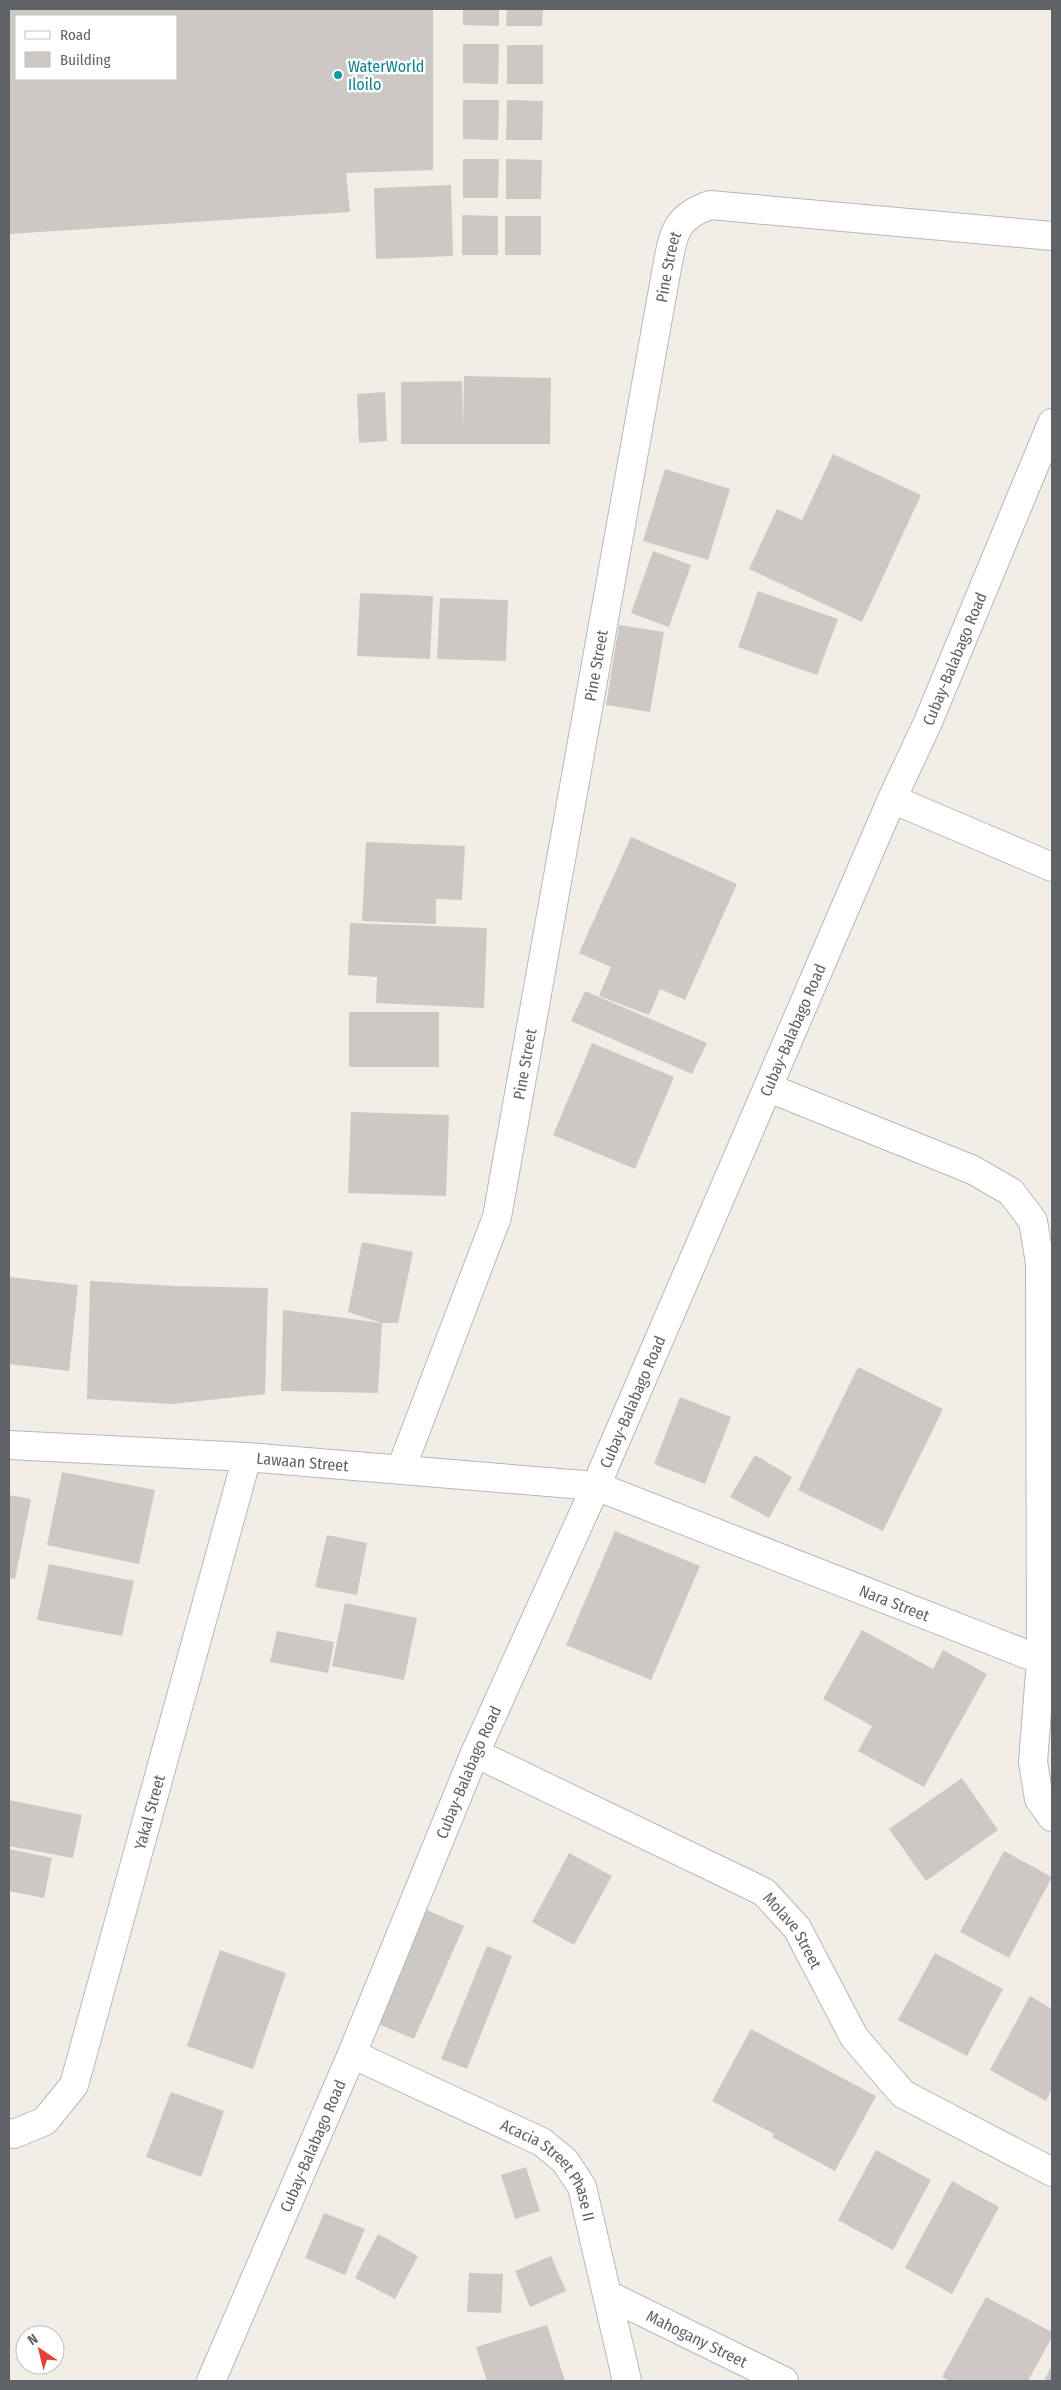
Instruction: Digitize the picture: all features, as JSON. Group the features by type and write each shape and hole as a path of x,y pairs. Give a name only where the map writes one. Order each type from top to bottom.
{"street":[{"name":"Pine Street","path":"401,1469 497,1217 666,273 678,225 692,211 710,205 1052,236"},
{"name":"Cubay-Balabago Road","path":"211,2381 352,2054 475,1753 596,1486 892,799 928,722 1052,422"},
{"path":"892,799 1052,867"},
{"path":"768,1088 973,1170 1011,1192 1033,1220 1040,1263 1040,1660 1033,1762 1039,1799 1052,1817"},
{"name":"Lawaan Street","path":"9,1445 247,1458 596,1486"},
{"name":"Yakal Street","path":"9,2133 14,2134 45,2121 74,2084 247,1458"},
{"name":"Nara Street","path":"596,1486 1040,1660"},
{"name":"Molave Street","path":"475,1753 764,1892 797,1928 854,2036 903,2094 1052,2172"},
{"name":"Acacia Street Phase II","path":"352,2054 542,2142 565,2161 582,2187 627,2381"},
{"name":"Mahogany Street","path":"608,2294 784,2381"}],"building":[{"path":"9,9 433,9 433,170 346,173 350,212 9,234"},
{"path":"463,9 499,9 499,26 463,25"},
{"path":"507,9 543,9 542,26 506,26"},
{"path":"463,44 499,44 498,84 463,83"},
{"path":"507,45 543,45 543,84 507,84"},
{"path":"463,100 499,100 498,140 463,139"},
{"path":"507,100 543,101 542,140 506,140"},
{"path":"463,159 499,159 498,198 463,198"},
{"path":"506,159 542,160 541,199 506,199"},
{"path":"451,185 453,256 376,259 374,188"},
{"path":"462,215 498,216 498,255 462,255"},
{"path":"505,216 541,216 541,255 505,255"},
{"path":"464,376 551,378 550,444 401,444 401,382 462,381 463,429"},
{"path":"385,392 387,441 359,443 357,394"},
{"path":"833,454 921,495 862,622 749,569 777,509 802,520"},
{"path":"665,469 730,489 708,560 643,541"},
{"path":"653,551 691,565 669,627 631,613"},
{"path":"758,591 838,619 817,675 738,647"},
{"path":"360,593 433,596 430,659 357,656"},
{"path":"440,598 508,600 506,661 437,659"},
{"path":"619,625 664,632 650,712 606,705"},
{"path":"631,837 737,884 685,1000 660,989 649,1015 599,996 611,967 579,953"},
{"path":"366,842 465,846 462,900 436,899 436,924 362,921"},
{"path":"350,923 487,928 484,1008 376,1003 377,977 348,975"},
{"path":"585,991 707,1043 692,1074 571,1021"},
{"path":"349,1012 439,1012 439,1067 349,1067"},
{"path":"592,1043 674,1077 635,1169 553,1135"},
{"path":"351,1112 449,1115 446,1196 348,1193"},
{"path":"362,1242 413,1252 398,1323 382,1323 348,1312"},
{"path":"9,1277 78,1285 69,1371 9,1364"},
{"path":"90,1281 176,1286 268,1288 265,1394 172,1404 87,1399"},
{"path":"283,1310 382,1323 378,1393 281,1391"},
{"path":"858,1367 943,1409 883,1531 798,1490"},
{"path":"680,1397 731,1417 705,1484 654,1464"},
{"path":"755,1455 792,1477 769,1518 730,1497"},
{"path":"62,1472 155,1490 139,1564 47,1545"},
{"path":"9,1495 31,1499 15,1579 9,1578"},
{"path":"615,1531 700,1566 651,1680 566,1645"},
{"path":"327,1535 367,1543 357,1595 315,1587"},
{"path":"49,1564 134,1581 122,1636 37,1620"},
{"path":"345,1603 417,1618 404,1680 332,1666"},
{"path":"862,1630 933,1669 943,1650 987,1674 924,1787 858,1751 872,1726 823,1699"},
{"path":"277,1631 334,1642 328,1673 270,1662"},
{"path":"962,1778 998,1830 926,1881 889,1829"},
{"path":"9,1800 82,1815 73,1858 9,1846"},
{"path":"9,1849 52,1858 44,1898 9,1891"},
{"path":"1004,1851 1052,1877 1009,1958 960,1932"},
{"path":"569,1853 612,1876 574,1945 532,1922"},
{"path":"427,1910 464,1926 414,2039 376,2023"},
{"path":"487,1946 512,1956 467,2069 441,2059"},
{"path":"220,1950 286,1973 253,2069 187,2046"},
{"path":"935,1953 1003,1989 967,2056 898,2020"},
{"path":"1030,1996 1052,2009 1052,2089 1046,2101 990,2070"},
{"path":"751,2029 876,2096 835,2171 772,2137 774,2134 712,2101"},
{"path":"171,2092 224,2111 201,2177 146,2157"},
{"path":"876,2150 931,2180 893,2250 838,2220"},
{"path":"526,2167 540,2211 515,2219 501,2175"},
{"path":"952,2181 999,2207 952,2294 905,2268"},
{"path":"324,2213 365,2229 345,2275 305,2258"},
{"path":"378,2234 418,2256 395,2299 355,2278"},
{"path":"551,2256 566,2291 530,2307 515,2271"},
{"path":"469,2273 503,2274 501,2313 467,2312"},
{"path":"986,2297 1052,2332 1052,2337 1028,2381 950,2381 942,2377"},
{"path":"547,2325 565,2381 487,2381 476,2347"},
{"path":"1052,2365 1052,2381 1044,2381"}],"place":[{"name":"WaterWorld Iloilo","path":"338,75"}]}
